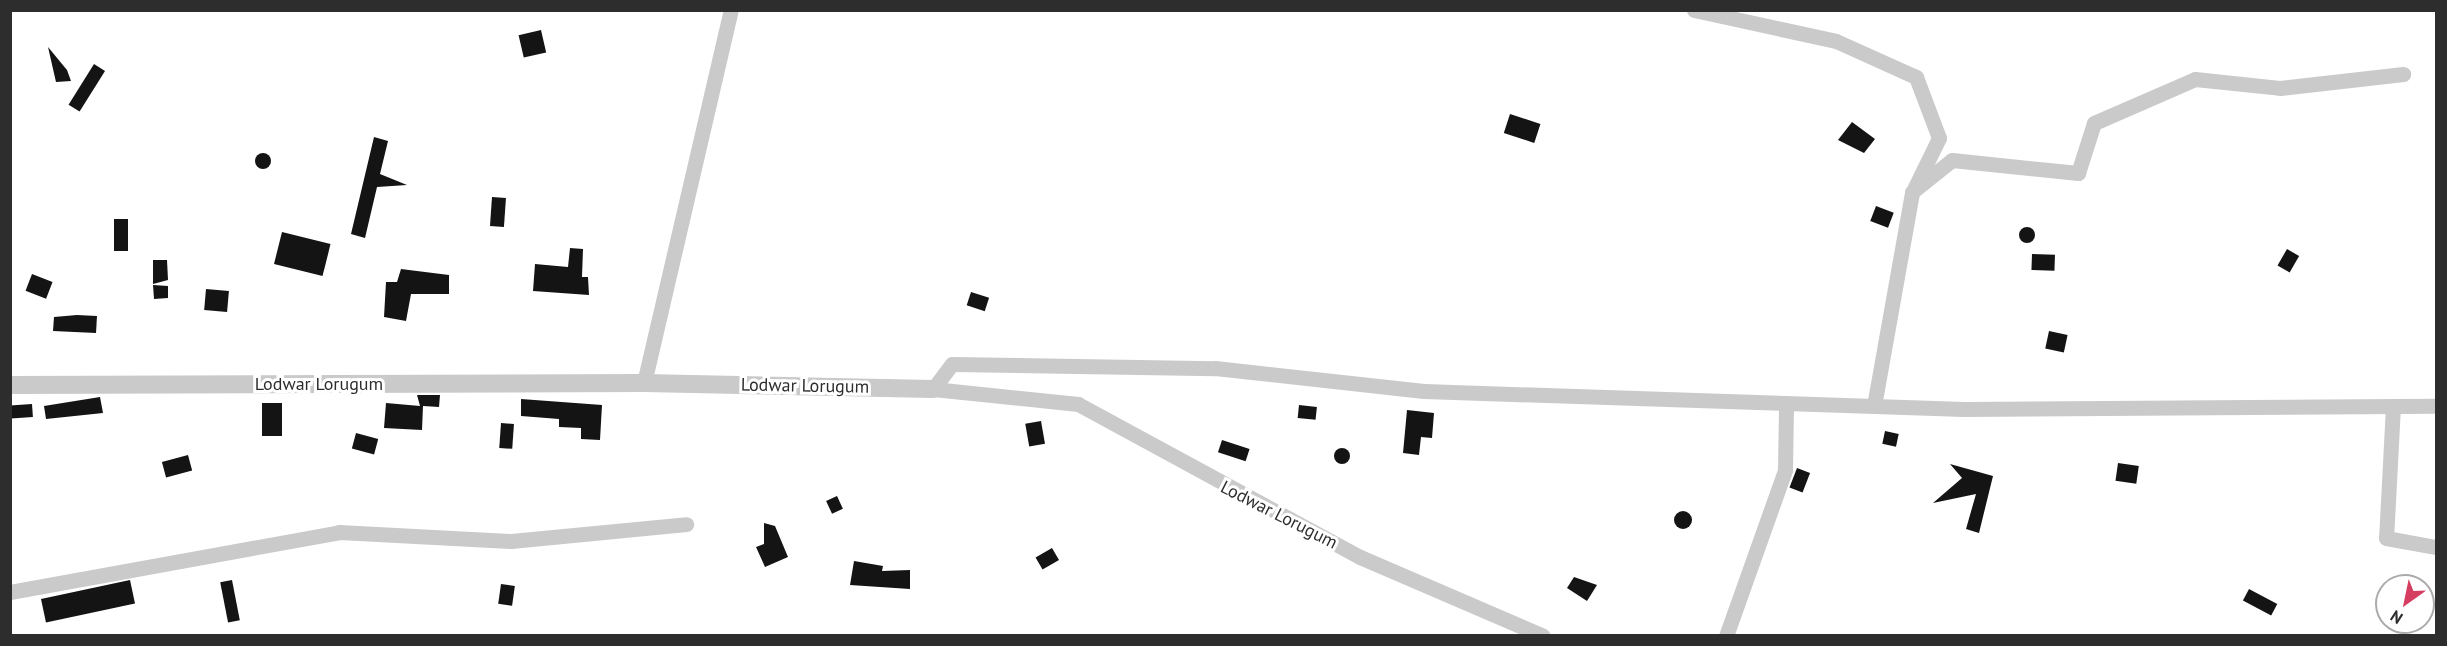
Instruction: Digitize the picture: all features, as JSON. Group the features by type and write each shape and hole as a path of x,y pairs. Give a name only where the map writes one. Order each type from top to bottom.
{"street":[{"path":"644,383 731,10"},
{"path":"1695,10 1836,41 1916,77 1939,138 1912,192 1874,406"},
{"path":"1912,192 1952,160 2078,173 2094,123 2195,79 2280,88 2403,74"},
{"path":"933,388 952,364 1215,368 1424,391 1874,406 2436,406"},
{"name":"Lodwar Lorugum","path":"10,385 644,383 933,388 1078,404 1360,557 1543,636"},
{"path":"1726,636 1785,470 1786,403"},
{"path":"2393,406 2386,538 2436,547"},
{"path":"10,592 339,532 511,541 686,524"}],"building":[{"path":"541,30 546,52 524,58 519,35"},
{"path":"48,47 67,70 71,81 56,82"},
{"path":"94,64 105,71 80,112 69,105"},
{"path":"1510,114 1540,124 1534,143 1504,133"},
{"path":"1852,122 1875,139 1864,153 1838,140"},
{"path":"374,137 388,141 380,174 407,185 377,187 365,238 351,234"},
{"path":"263,153 269,155 271,161 269,167 263,169 257,167 255,161 257,155"},
{"path":"492,197 506,198 504,227 490,226"},
{"path":"1876,206 1894,213 1888,228 1870,221"},
{"path":"114,219 128,219 128,251 114,251"},
{"path":"2027,227 2035,235 2027,243 2019,235"},
{"path":"282,232 331,244 323,276 274,264"},
{"path":"570,248 583,249 582,277 588,277 589,295 533,291 535,264 568,267"},
{"path":"2287,249 2299,256 2290,272 2278,265"},
{"path":"2032,254 2055,255 2054,271 2031,270"},
{"path":"153,260 167,260 168,280 153,284"},
{"path":"401,269 449,275 449,294 411,294 406,321 384,317 386,282 397,282"},
{"path":"32,274 53,282 46,299 26,291"},
{"path":"153,285 168,286 168,298 154,299"},
{"path":"206,289 229,291 227,312 204,310"},
{"path":"971,292 989,298 985,311 967,305"},
{"path":"97,316 96,333 53,331 54,317"},
{"path":"2049,331 2068,335 2064,353 2045,349"},
{"path":"417,395 440,395 439,407 423,406 422,430 384,428 386,403 420,406"},
{"path":"100,397 103,413 46,419 44,406"},
{"path":"521,399 602,405 600,440 581,439 581,428 559,427 559,419 521,416"},
{"path":"262,403 282,403 282,436 262,436"},
{"path":"32,404 33,417 11,419 10,406"},
{"path":"1299,405 1317,407 1316,420 1298,418"},
{"path":"1407,410 1434,413 1432,438 1421,437 1419,455 1403,453"},
{"path":"1041,421 1045,444 1029,446 1025,424"},
{"path":"501,423 514,424 512,449 499,448"},
{"path":"1885,431 1899,434 1896,447 1882,444"},
{"path":"356,433 378,439 374,454 352,448"},
{"path":"1222,440 1250,449 1246,461 1218,452"},
{"path":"1339,448 1345,448 1350,456 1348,462 1339,464 1334,459 1334,453"},
{"path":"188,455 192,470 166,477 162,462"},
{"path":"2118,463 2139,466 2136,484 2115,481"},
{"path":"1950,464 1993,476 1979,533 1966,529 1976,494 1933,503 1962,478"},
{"path":"1797,468 1810,473 1803,493 1789,488"},
{"path":"837,496 843,509 832,514 826,501"},
{"path":"1683,511 1689,514 1692,520 1689,526 1683,529 1677,526 1674,520 1677,514"},
{"path":"764,523 775,526 788,557 765,567 756,547 764,544"},
{"path":"1052,548 1059,560 1043,570 1036,558"},
{"path":"854,561 883,566 882,571 910,570 910,589 850,585"},
{"path":"1574,577 1597,585 1587,601 1567,588"},
{"path":"130,580 135,603 46,622 41,599"},
{"path":"232,580 240,620 228,623 220,582"},
{"path":"501,584 515,586 512,606 498,604"},
{"path":"2249,589 2277,604 2271,616 2243,600"}]}
